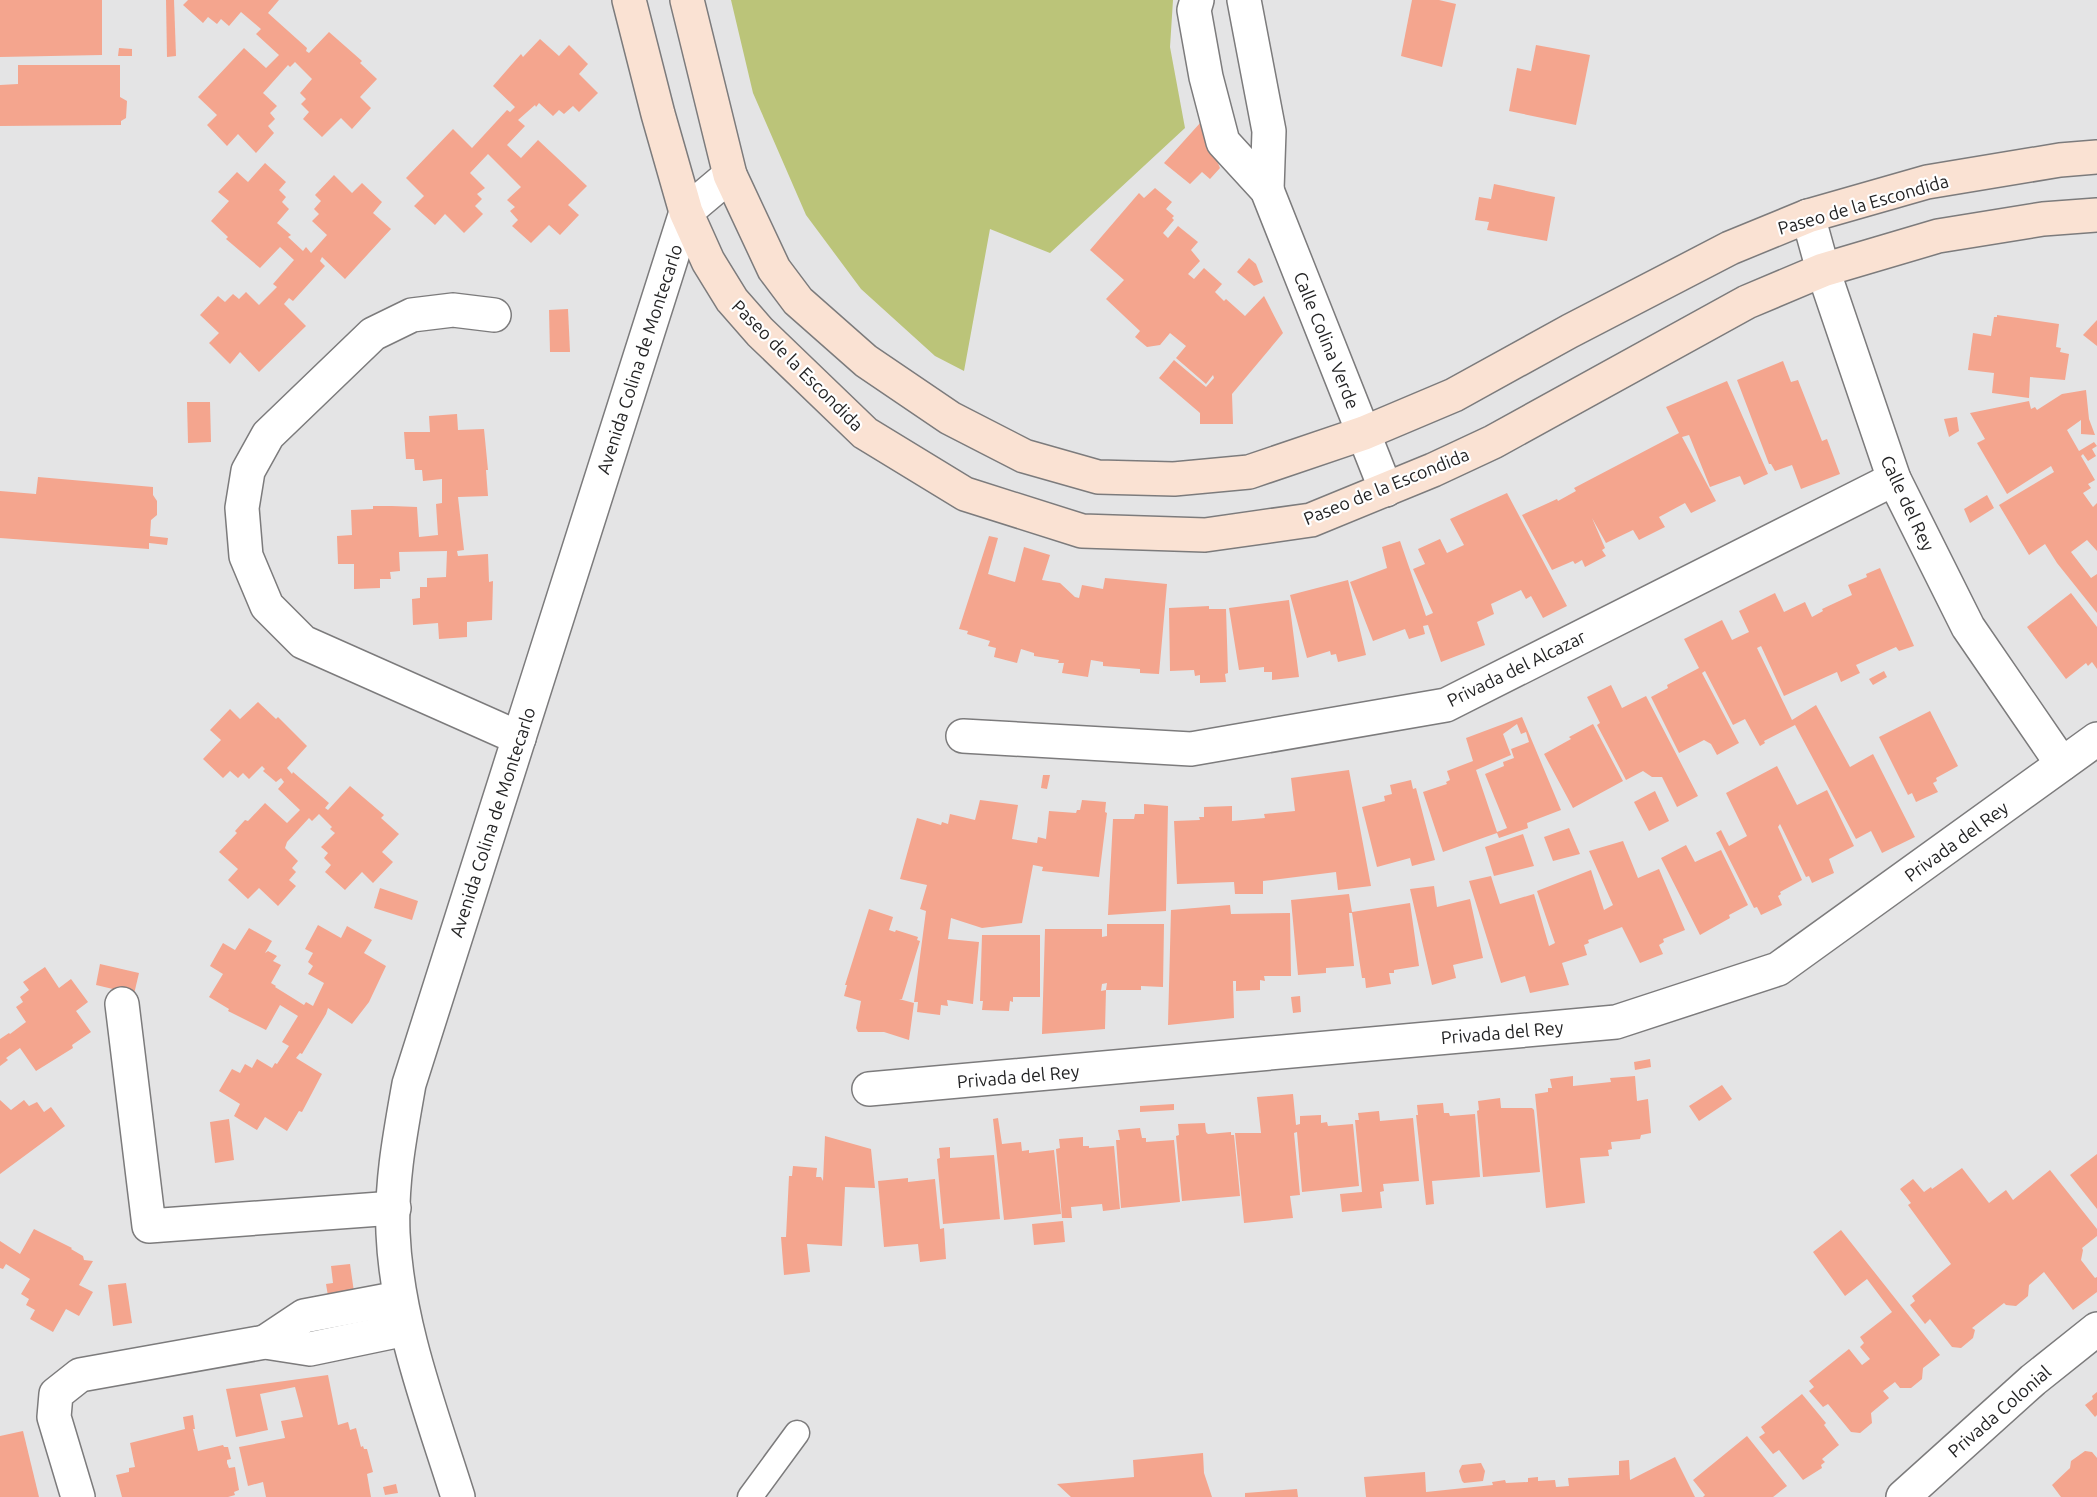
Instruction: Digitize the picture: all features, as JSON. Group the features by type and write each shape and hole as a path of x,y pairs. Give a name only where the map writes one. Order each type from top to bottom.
{"main road":[{"name":"Paseo de la Escondida","path":"629,0 658,114 687,212 708,261 726,291 760,332 865,434 965,494 1082,531 1205,535 1311,520 1386,490 1492,442 1747,302 1823,270 1938,236 2043,219 2097,215"},
{"name":"Paseo de la Escondida","path":"687,0 730,175 774,269 798,301 866,361 950,418 1024,456 1098,477 1174,479 1249,472 1364,433 1454,395 1570,331 1730,248 1808,216 1927,182 2060,160 2097,157"}],"street":[{"name":"Calle Colina Verde","path":"1197,0 1194,10 1206,77 1223,142 1267,190 1386,490"},
{"name":"Calle Colina Verde","path":"1244,0 1269,131 1267,190"},
{"path":"687,212 730,175"},
{"name":"Avenida Colina de Montecarlo","path":"458,1497 403,1313 393,1232 395,1158 409,1084 687,212"},
{"name":"Calle del Rey","path":"1808,216 1823,270 1894,479 1968,627 2062,765"},
{"path":"494,315 453,310 412,315 374,334 268,435 248,471 242,508 246,556 267,606 303,642 519,738"},
{"name":"Privada del Alcazar","path":"963,736 1191,749 1446,705 1894,479"},
{"name":"Privada del Rey","path":"869,1089 1616,1022 1778,969 2097,739"},
{"path":"122,1004 148,1226 394,1208"},
{"path":"78,1497 54,1418 56,1394 80,1375 265,1342 310,1349 403,1313"},
{"name":"Privada Colonial","path":"1903,1497 2033,1380 2097,1329"}],"lane":[{"path":"750,1497 797,1433"}],"green space":[{"path":"731,0 1173,0 1170,47 1185,128 1050,253 990,229 964,371 935,356 861,289 806,215 753,93"}],"building":[{"path":"0,0 102,0 102,55 0,57"},
{"path":"166,0 174,0 176,56 167,57"},
{"path":"188,0 279,0 268,13 307,48 306,51 309,53 329,32 362,61 360,63 377,79 360,97 371,108 352,129 341,118 322,137 303,119 309,112 301,104 306,99 300,93 312,79 295,62 290,67 288,65 263,93 277,106 270,113 275,119 268,126 274,133 256,153 238,134 227,146 207,125 217,115 198,97 244,48 266,68 279,55 256,34 261,29 241,12 229,26 221,19 217,24 208,17 203,23 183,5"},
{"path":"1412,0 1439,0 1456,4 1442,67 1401,56"},
{"path":"540,39 559,56 569,45 588,64 579,74 598,93 579,112 573,106 564,114 559,110 553,116 539,103 536,107 535,105 518,120 525,126 507,145 521,158 538,140 587,186 568,205 579,215 560,235 549,225 531,243 512,226 518,220 510,211 515,207 507,200 521,187 488,154 470,173 485,188 477,194 482,199 475,206 483,214 464,233 445,214 435,225 414,206 424,196 406,178 453,129 472,148 507,110 510,112 515,107 493,86 521,54 523,57"},
{"path":"1536,45 1590,55 1576,125 1509,111 1517,68 1531,71"},
{"path":"119,48 132,49 132,56 118,56"},
{"path":"18,65 120,65 120,97 127,101 126,118 121,121 121,125 0,126 0,85 18,84"},
{"path":"1201,122 1220,168 1210,179 1202,172 1190,184 1164,163"},
{"path":"265,163 286,182 279,190 286,197 282,202 289,209 277,223 291,235 288,237 303,251 306,247 311,253 327,235 312,221 319,214 314,209 321,201 315,195 334,175 352,193 362,183 382,202 373,213 391,229 345,279 322,257 320,261 325,266 293,301 289,298 284,304 306,326 259,372 240,352 230,364 209,343 219,333 200,315 218,296 225,302 233,294 239,299 246,292 259,305 277,287 273,284 294,260 280,247 260,268 226,239 228,237 211,221 229,201 218,192 237,172 248,182"},
{"path":"1494,184 1555,197 1547,241 1487,230 1489,222 1475,220 1479,197 1491,199"},
{"path":"1155,188 1172,202 1166,209 1174,216 1172,218 1174,220 1163,233 1168,238 1178,226 1198,242 1191,250 1200,261 1188,274 1194,279 1204,268 1222,284 1215,292 1245,316 1264,296 1283,333 1232,394 1233,424 1200,424 1200,413 1159,378 1174,360 1206,387 1214,378 1213,375 1206,384 1176,358 1186,346 1170,333 1160,345 1147,347 1135,337 1140,331 1106,299 1124,280 1090,250 1139,193 1144,198"},
{"path":"1249,258 1256,264 1263,282 1254,286 1237,272"},
{"path":"568,309 570,352 550,352 549,310"},
{"path":"1997,315 2059,324 2056,347 2061,348 2060,352 2069,354 2065,380 2030,377 2029,398 1992,393 1994,373 1968,370 1973,333 1991,336 1994,317"},
{"path":"2097,320 2097,346 2083,335"},
{"path":"1783,361 1791,382 1798,380 1822,441 1827,439 1840,474 1801,489 1792,465 1775,471 1769,464 1737,380"},
{"path":"1727,381 1768,474 1744,485 1740,476 1710,487 1689,435 1682,437 1716,501 1691,513 1685,503 1659,517 1665,527 1639,540 1633,530 1606,543 1592,518 1605,548 1602,550 1606,556 1585,567 1582,560 1575,564 1573,561 1552,570 1522,515 1557,499 1558,501 1576,491 1574,488 1679,433 1666,407"},
{"path":"2086,390 2089,419 2095,435 2081,434 2081,420 2067,430 2079,451 2094,442 2097,446 2092,449 2096,456 2088,461 2083,454 2081,456 2095,480 2088,484 2091,488 2083,493 2093,507 2097,503 2097,551 2087,540 2071,552 2091,578 2097,574 2097,613 2057,563 2045,544 2029,555 1999,505 2054,472 2051,466 2007,494 1977,443 1985,439 1970,413 2029,401 2031,409 2035,407 2037,410 2062,394"},
{"path":"187,402 210,402 211,442 188,443"},
{"path":"457,414 458,430 484,429 488,496 458,497 464,550 457,551 458,556 488,554 489,582 493,581 492,620 467,622 467,637 439,639 438,623 413,625 412,599 420,598 420,587 427,587 427,578 446,577 447,551 399,552 400,571 390,572 391,579 380,579 380,588 354,589 354,564 338,564 337,536 352,535 351,510 373,509 373,506 417,507 419,537 438,535 436,504 442,503 442,479 423,481 422,470 415,470 414,459 406,459 404,432 430,432 429,416"},
{"path":"1957,417 1959,431 1949,437 1944,419"},
{"path":"38,477 153,487 153,495 157,501 157,515 151,520 150,536 168,538 167,545 149,543 149,549 0,538 0,491 36,494"},
{"path":"1507,493 1567,606 1543,618 1531,596 1526,599 1521,590 1491,604 1494,614 1477,622 1485,645 1441,662 1428,625 1423,626 1425,634 1409,639 1405,629 1373,641 1350,582 1387,568 1382,547 1400,541 1426,616 1433,613 1413,569 1425,564 1418,549 1440,539 1447,553 1464,545 1450,519"},
{"path":"1987,495 1994,508 1970,523 1964,509"},
{"path":"989,536 998,538 988,574 1015,582 1024,547 1050,555 1042,580 1060,583 1075,597 1079,598 1082,585 1103,589 1105,578 1167,584 1159,674 1140,673 1140,669 1103,666 1103,662 1091,660 1088,677 1062,673 1064,663 1058,663 1059,660 1034,656 1034,653 1021,649 1017,663 994,657 996,648 988,646 990,641 959,629"},
{"path":"1880,568 1914,646 1899,651 1896,647 1856,665 1860,673 1841,682 1837,672 1784,696 1761,646 1757,648 1792,720 1816,705 1850,767 1873,754 1915,837 1882,853 1871,831 1856,839 1795,725 1764,741 1765,743 1760,746 1745,719 1733,725 1705,671 1702,673 1739,743 1717,755 1711,744 1704,740 1679,753 1651,697 1668,688 1667,685 1699,668 1684,639 1722,620 1732,640 1749,632 1739,611 1775,593 1784,612 1805,602 1812,617 1823,611 1822,609 1852,595 1848,585 1867,577 1866,574"},
{"path":"1348,580 1366,655 1338,662 1336,654 1331,655 1330,651 1307,658 1290,595"},
{"path":"2071,593 2097,627 2097,669 2092,662 2088,666 2086,663 2066,679 2027,627"},
{"path":"1289,600 1299,677 1272,680 1272,672 1264,672 1264,667 1239,670 1229,608"},
{"path":"1209,606 1209,609 1226,609 1228,673 1225,674 1226,682 1200,683 1200,675 1195,676 1194,670 1170,671 1169,608"},
{"path":"1884,671 1887,677 1873,685 1869,679"},
{"path":"1611,685 1622,708 1646,696 1698,796 1677,807 1662,777 1652,777 1643,771 1626,780 1597,725 1600,723 1587,697"},
{"path":"258,702 276,719 278,717 307,746 287,768 329,803 325,808 328,810 350,786 384,815 381,818 399,834 382,852 393,862 373,883 362,872 345,890 325,872 331,865 324,858 328,853 321,847 335,833 319,814 312,821 309,818 287,842 285,848 298,861 292,868 296,872 289,880 296,886 278,906 259,888 248,899 228,880 238,869 219,852 237,833 235,831 245,820 248,821 265,803 287,823 300,810 278,789 284,782 281,778 276,782 263,771 265,769 262,766 249,779 243,773 238,778 230,771 223,778 203,759 221,740 210,730 230,709 240,719"},
{"path":"1930,711 1958,766 1936,778 1937,781 1933,783 1938,792 1916,802 1912,793 1908,795 1879,737"},
{"path":"1522,717 1561,810 1527,823 1528,828 1499,838 1497,833 1443,852 1423,792 1447,784 1446,782 1450,780 1447,771 1473,761 1466,738","holes":["1517,724 1521,734 1526,732 1529,742 1511,749 1514,758 1503,762 1504,766 1485,774 1507,828 1497,832 1476,770 1511,755 1503,734"]},
{"path":"1593,724 1623,781 1573,808 1544,754"},
{"path":"1777,766 1797,805 1827,790 1854,846 1829,859 1834,873 1812,883 1809,876 1806,877 1780,824 1778,827 1802,880 1780,892 1778,896 1782,905 1761,915 1757,907 1754,908 1716,833 1721,830 1729,846 1747,836 1726,793"},
{"path":"1349,770 1371,886 1338,890 1336,872 1263,881 1263,894 1235,894 1234,882 1177,884 1174,821 1200,820 1199,817 1204,817 1204,807 1232,806 1232,821 1265,818 1264,814 1295,811 1291,778"},
{"path":"1043,775 1050,775 1047,789 1041,788"},
{"path":"1411,780 1413,789 1416,788 1435,860 1412,866 1410,858 1377,867 1362,807 1385,801 1384,796 1392,794 1390,785"},
{"path":"1655,791 1669,821 1649,831 1634,802"},
{"path":"980,800 1018,805 1012,839 1037,843 1038,837 1046,839 1049,811 1076,813 1080,810 1082,800 1106,802 1105,812 1107,813 1099,877 1042,871 1043,867 1033,865 1022,923 982,928 951,918 948,939 979,942 973,1004 947,1000 948,1006 941,1005 940,1015 917,1012 918,1002 914,1002 926,911 920,909 927,885 900,879 917,818 941,825 942,822 948,824 950,814 975,820"},
{"path":"1144,804 1168,806 1166,911 1108,915 1113,819 1134,819 1135,814 1144,814"},
{"path":"1569,828 1580,854 1553,861 1544,837"},
{"path":"1523,834 1534,866 1494,876 1485,847"},
{"path":"1623,841 1638,878 1659,869 1685,930 1663,939 1664,942 1659,945 1663,954 1640,963 1622,927 1588,940 1589,943 1584,945 1587,955 1562,963 1569,985 1530,993 1525,976 1501,983 1469,881 1491,876 1500,904 1534,894 1549,946 1555,943 1537,891 1591,870 1604,910 1613,905 1589,851"},
{"path":"1686,845 1695,862 1721,850 1748,905 1700,935 1661,858"},
{"path":"1434,886 1437,907 1470,899 1483,958 1453,965 1456,978 1432,985 1410,889"},
{"path":"380,888 418,901 412,920 374,908"},
{"path":"1349,894 1352,912 1410,903 1419,966 1389,973 1391,984 1366,988 1365,978 1362,978 1352,913 1349,913 1354,966 1326,968 1326,973 1298,975 1291,900"},
{"path":"1230,905 1231,914 1290,913 1291,976 1264,976 1265,981 1260,980 1260,990 1236,991 1236,981 1233,981 1234,1018 1168,1025 1171,910"},
{"path":"869,909 893,917 889,930 918,937 917,940 920,941 902,999 899,999 914,1003 909,1040 884,1032 858,1032 856,1028 861,1001 844,996 847,985 845,985"},
{"path":"1107,924 1164,924 1163,987 1141,986 1141,990 1106,990 1105,1029 1042,1034 1045,929 1102,929 1102,937 1107,936","holes":["1107,983 1106,990 1101,991 1102,984"]},
{"path":"318,925 341,938 347,926 372,940 364,953 386,966 369,1002 352,1024 328,1008 302,1054 300,1053 296,1058 322,1074 302,1112 299,1111 287,1131 265,1117 257,1130 234,1116 240,1104 219,1091 232,1069 240,1073 245,1064 252,1068 257,1059 272,1068 275,1063 277,1064 289,1046 282,1042 298,1016 280,1005 266,1030 228,1011 229,1009 209,997 223,974 210,966 223,943 235,950 249,928 272,941 265,953 268,951 277,956 273,961 281,965 271,983 304,1005 306,1002 313,1006 324,983 308,974 313,966 308,962 313,953 305,949"},
{"path":"982,935 1040,935 1040,997 1013,997 1009,1011 982,1010 983,1001 980,1001"},
{"path":"100,964 139,973 134,994 96,985"},
{"path":"45,967 59,988 71,979 88,1002 76,1011 91,1032 72,1045 73,1048 36,1071 20,1048 6,1058 8,1060 0,1066 0,1039 26,1022 16,1007 23,1002 20,997 29,990 23,982"},
{"path":"1300,996 1301,1012 1293,1013 1291,997"},
{"path":"1650,1059 1651,1067 1635,1070 1634,1062"},
{"path":"1573,1076 1573,1086 1611,1082 1610,1078 1635,1076 1637,1101 1648,1099 1651,1133 1641,1135 1640,1139 1611,1142 1612,1149 1608,1150 1609,1156 1580,1158 1585,1203 1546,1208 1535,1094 1548,1092 1548,1088 1552,1088 1550,1079"},
{"path":"1722,1085 1732,1099 1699,1121 1689,1106"},
{"path":"1293,1094 1296,1125 1300,1124 1300,1116 1321,1115 1321,1123 1327,1122 1328,1126 1353,1124 1359,1186 1302,1192 1297,1132 1294,1133 1300,1195 1290,1196 1293,1218 1244,1223 1235,1133 1261,1133 1257,1097"},
{"path":"1500,1098 1501,1108 1532,1108 1534,1110 1540,1172 1483,1177 1478,1101"},
{"path":"0,1100 11,1110 24,1100 29,1106 37,1102 44,1112 51,1107 65,1126 0,1174"},
{"path":"1443,1103 1444,1113 1449,1113 1450,1116 1475,1114 1480,1177 1432,1181 1434,1204 1426,1205 1416,1115 1418,1115 1417,1105"},
{"path":"1174,1104 1174,1110 1140,1112 1140,1106"},
{"path":"1379,1111 1380,1121 1413,1118 1419,1181 1383,1184 1384,1191 1380,1192 1382,1208 1342,1212 1340,1194 1362,1192 1355,1120 1359,1120 1358,1113"},
{"path":"998,1118 1002,1144 1021,1142 1022,1151 1029,1150 1029,1153 1054,1150 1061,1214 1004,1220 993,1119"},
{"path":"229,1119 234,1160 215,1163 210,1122"},
{"path":"1205,1123 1208,1134 1231,1132 1231,1135 1234,1135 1240,1196 1182,1201 1176,1136 1179,1135 1178,1124"},
{"path":"1140,1128 1142,1138 1146,1138 1146,1142 1174,1140 1180,1202 1121,1208 1116,1140 1120,1140 1118,1130"},
{"path":"825,1136 871,1149 875,1188 845,1187 842,1246 807,1244 810,1272 784,1275 781,1237 786,1237 789,1176 792,1176 793,1166 817,1168 816,1177 821,1177 823,1181"},
{"path":"1083,1137 1083,1146 1089,1146 1089,1148 1114,1146 1120,1209 1103,1211 1102,1204 1071,1207 1072,1218 1062,1218 1056,1149 1060,1148 1059,1139"},
{"path":"950,1147 950,1158 994,1155 1000,1219 943,1224 937,1159 940,1158 939,1148"},
{"path":"2097,1154 2097,1209 2070,1175"},
{"path":"1962,1168 1989,1203 2006,1190 2013,1200 2050,1170 2097,1229 2097,1236 2082,1248 2081,1260 2095,1278 2097,1277 2097,1292 2073,1310 2044,1272 2029,1285 2028,1296 2016,1306 2004,1303 1972,1328 1975,1330 1973,1338 1961,1348 1952,1347 1930,1319 1925,1324 1910,1305 1915,1301 1912,1296 1951,1264 1908,1205 1911,1203 1900,1189 1913,1179 1924,1192"},
{"path":"908,1178 908,1182 935,1179 940,1229 944,1228 946,1259 920,1262 918,1244 884,1247 878,1181"},
{"path":"1063,1221 1065,1242 1034,1245 1032,1224"},
{"path":"34,1229 72,1248 83,1256 84,1260 93,1261 79,1285 93,1292 79,1316 66,1309 53,1332 30,1319 35,1310 26,1305 29,1299 21,1294 30,1279 6,1264 3,1269 0,1268 0,1241 20,1254"},
{"path":"1841,1230 1940,1355 1923,1368 1922,1379 1911,1388 1900,1388 1895,1382 1883,1391 1889,1398 1871,1413 1872,1423 1860,1433 1851,1432 1828,1404 1823,1407 1809,1391 1814,1387 1809,1381 1849,1349 1862,1365 1870,1359 1860,1347 1864,1343 1860,1337 1892,1312 1867,1279 1845,1296 1813,1252"},
{"path":"350,1264 354,1292 328,1296 326,1284 333,1283 331,1266"},
{"path":"126,1283 132,1323 113,1326 108,1285"},
{"path":"328,1375 338,1425 348,1422 350,1430 356,1428 361,1447 367,1449 373,1472 367,1474 371,1497 266,1497 263,1482 248,1486 239,1447 285,1438 281,1421 303,1417 295,1387 260,1394 268,1430 236,1437 226,1389"},
{"path":"2097,1392 2097,1415 2095,1417 2085,1405 2093,1399 2092,1396"},
{"path":"1802,1394 1826,1423 1824,1425 1839,1445 1822,1459 1825,1462 1821,1465 1822,1468 1803,1480 1779,1450 1773,1454 1759,1437 1765,1433 1761,1427"},
{"path":"193,1415 195,1429 193,1429 198,1451 223,1445 228,1447 231,1459 227,1460 227,1463 229,1468 235,1467 239,1490 234,1492 235,1495 228,1497 122,1497 116,1475 129,1472 129,1468 135,1467 130,1443 185,1429 183,1417"},
{"path":"23,1431 39,1497 0,1497 0,1436"},
{"path":"1747,1436 1787,1486 1773,1497 1703,1497 1705,1495 1693,1480"},
{"path":"2085,1451 2092,1452 2097,1458 2097,1497 2061,1497 2052,1485 2070,1468 2071,1461"},
{"path":"1203,1453 1204,1473 1212,1497 1071,1497 1057,1484 1134,1477 1133,1460"},
{"path":"1675,1457 1695,1497 1366,1497 1364,1477 1425,1472 1426,1492 1493,1485 1492,1482 1505,1480 1506,1483 1528,1482 1528,1478 1538,1477 1538,1481 1555,1480 1556,1487 1569,1486 1568,1478 1619,1475 1619,1461 1629,1460 1630,1480"},
{"path":"1481,1463 1485,1471 1483,1481 1464,1483 1459,1471 1462,1465"},
{"path":"396,1484 398,1493 385,1495 383,1487"},
{"path":"1297,1489 1298,1497 1245,1497 1245,1493"}]}
